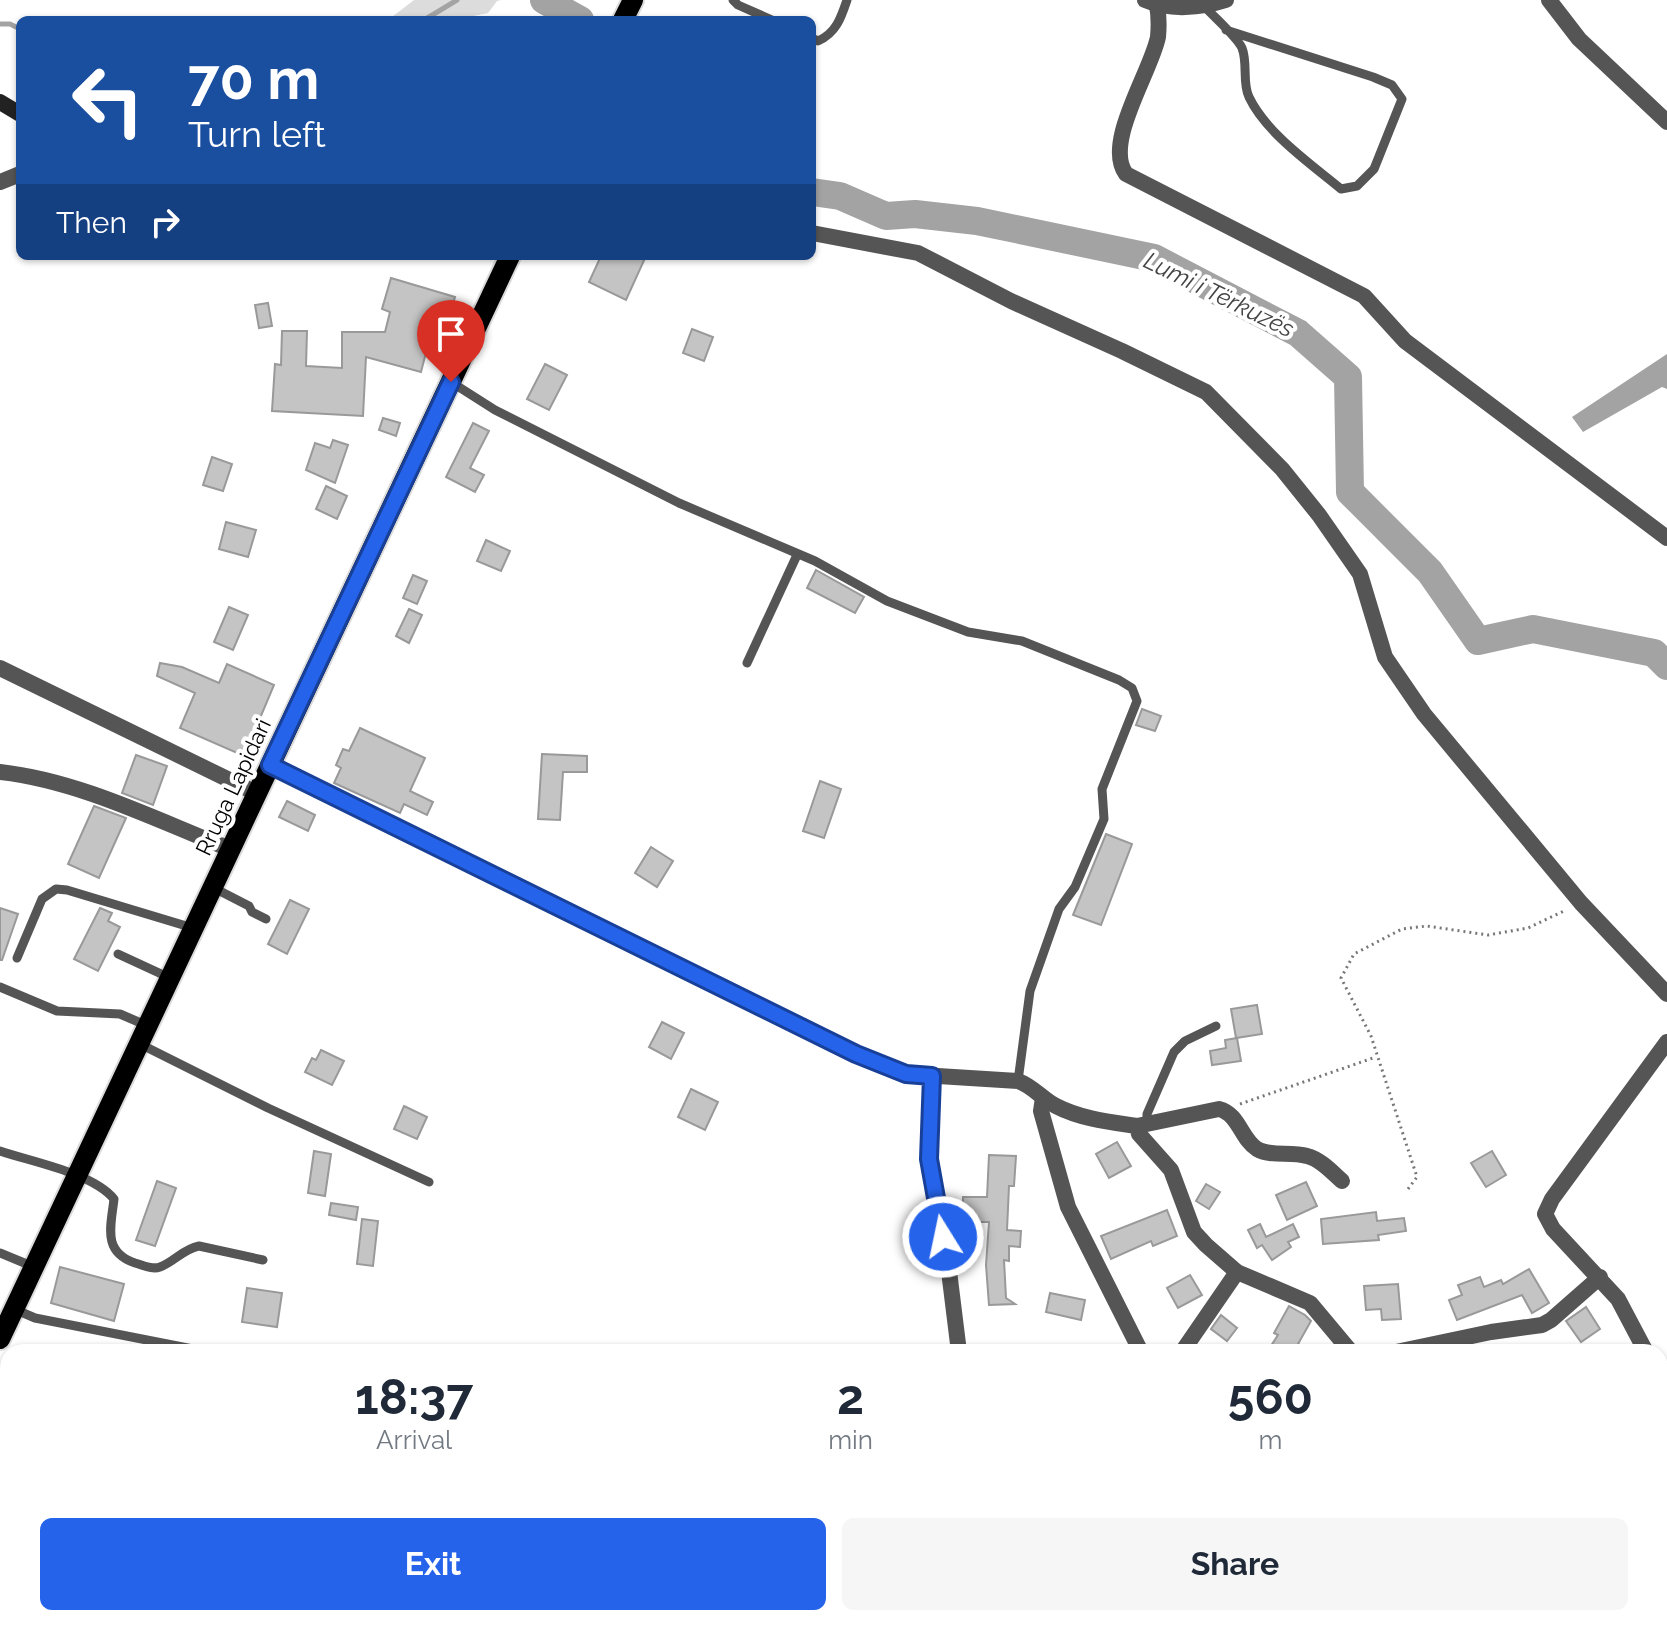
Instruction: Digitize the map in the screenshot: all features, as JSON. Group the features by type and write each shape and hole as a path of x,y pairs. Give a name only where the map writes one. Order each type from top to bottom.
{"main road":[{"name":"Rruga Lapidari","path":"1,1332 508,260"}],"street":[{"path":"1226,0 1205,7 1151,3 1159,20 1157,39 1120,140 1121,166 1126,174 1364,296 1405,341 1667,538"},
{"path":"1549,0 1579,39 1667,122"},
{"path":"816,234 918,253 1011,301 1206,392 1282,469 1360,574 1385,657 1424,714 1581,903 1667,994"},
{"path":"0,668 256,793"},
{"path":"270,765 856,1054 906,1074 1018,1081 1069,1112 1100,1120 1142,1125 1219,1109 1226,1111 1255,1148 1265,1152 1307,1156 1319,1161 1342,1181"},
{"path":"0,772 33,775 230,849"},
{"path":"1642,1344 1618,1299 1553,1229 1545,1214 1552,1199 1667,1042"},
{"path":"932,1076 929,1159 948,1263 958,1344"},
{"path":"1043,1098 1041,1111 1068,1207 1137,1344"},
{"path":"1142,1125 1139,1134 1171,1170 1194,1232 1237,1272 1310,1303 1344,1344"},
{"path":"1188,1344 1237,1272"},
{"path":"1434,1344 1542,1325 1600,1277"}],"lane":[{"path":"733,0 763,16"},
{"path":"816,40 829,36 841,20 847,0"},
{"path":"1205,7 1242,48 1248,96 1267,122 1289,146 1341,189 1357,186 1374,169 1402,99 1399,91 1373,77 1226,30"},
{"path":"451,382 495,410 651,488 815,561 887,601 968,632 1022,641 1119,680 1136,694 1137,701 1102,789 1104,819 1075,887 1059,909 1030,991 1018,1081"},
{"path":"747,663 797,555"},
{"path":"212,887 249,906 252,912 266,919"},
{"path":"17,958 42,899 56,889 193,928"},
{"path":"118,954 170,978"},
{"path":"0,987 57,1011 120,1014 144,1035 268,1108 429,1182"},
{"path":"1142,1125 1174,1052 1185,1041 1216,1026"},
{"path":"0,1151 100,1185 114,1199 110,1234 117,1254 127,1260 153,1269 191,1247 199,1246 263,1260"},
{"path":"0,1253 34,1267"},
{"path":"14,1309 35,1318 76,1328 164,1344"}],"path":[{"path":"1408,1189 1417,1177 1390,1088 1376,1057 1371,1036 1341,978 1354,954 1402,929 1427,926 1488,935 1528,928 1581,903"},
{"path":"1226,1111 1376,1057"}],"shaded area":[{"path":"414,0 501,0 488,13 473,16 393,16"},
{"path":"1667,354 1667,389 1662,387 1583,432 1572,417"}],"building":[{"path":"599,260 644,260 626,300 589,282"},
{"path":"391,278 455,297 446,329 433,325 421,372 366,357 363,416 272,411 275,364 281,365 282,331 307,331 306,366 342,368 342,332 385,332 390,312 382,309"},
{"path":"268,303 272,326 259,328 255,305"},
{"path":"692,329 713,337 704,361 683,353"},
{"path":"545,364 567,375 549,410 527,399"},
{"path":"383,418 400,423 396,436 379,430"},
{"path":"473,423 489,431 470,468 484,475 475,492 446,477"},
{"path":"333,440 348,445 335,483 306,470 315,443 330,448"},
{"path":"212,457 232,464 223,491 203,485"},
{"path":"326,486 347,496 337,519 316,509"},
{"path":"226,522 256,530 248,557 219,549"},
{"path":"486,540 510,551 501,571 477,561"},
{"path":"816,570 864,597 855,613 807,588"},
{"path":"413,575 427,581 417,604 403,598"},
{"path":"229,607 248,615 233,650 214,642"},
{"path":"409,609 422,615 409,643 396,636"},
{"path":"160,663 182,667 219,683 227,664 274,685 244,756 180,728 195,693 157,676"},
{"path":"1142,709 1161,716 1155,731 1136,725"},
{"path":"360,728 425,758 410,791 433,802 427,815 404,804 400,813 334,783 341,768 336,765 343,749 349,751"},
{"path":"542,754 587,756 587,772 563,772 560,820 538,819"},
{"path":"136,755 167,766 153,805 122,793"},
{"path":"820,781 841,789 824,838 803,831"},
{"path":"287,801 315,815 308,831 279,817"},
{"path":"94,806 126,818 99,878 68,864"},
{"path":"1106,834 1132,844 1101,925 1073,915"},
{"path":"651,847 673,861 657,887 635,873"},
{"path":"290,900 309,909 287,954 268,944"},
{"path":"0,908 18,914 2,960 0,960"},
{"path":"100,908 112,913 108,921 120,927 98,971 74,959"},
{"path":"1257,1005 1262,1034 1236,1038 1231,1009"},
{"path":"662,1022 684,1033 671,1059 649,1047"},
{"path":"1237,1038 1241,1061 1212,1065 1210,1051 1226,1048 1225,1040"},
{"path":"321,1050 344,1061 332,1085 305,1072 312,1058 316,1060"},
{"path":"691,1089 718,1102 705,1130 678,1117"},
{"path":"404,1106 427,1117 417,1139 394,1129"},
{"path":"1117,1142 1131,1166 1109,1178 1096,1154"},
{"path":"314,1151 331,1154 325,1196 308,1193"},
{"path":"1492,1151 1506,1175 1486,1187 1471,1163"},
{"path":"989,1155 1016,1156 1014,1186 1009,1186 1007,1230 1021,1231 1020,1247 1009,1246 1009,1261 1004,1260 1006,1298 1015,1304 989,1305 986,1265 989,1222 963,1222 963,1197 987,1197"},
{"path":"157,1181 176,1188 155,1246 136,1240"},
{"path":"1306,1182 1317,1206 1287,1220 1276,1195"},
{"path":"1206,1184 1220,1192 1209,1209 1196,1201"},
{"path":"331,1203 358,1207 356,1220 329,1215"},
{"path":"1167,1210 1177,1236 1153,1246 1151,1241 1111,1259 1101,1236"},
{"path":"1376,1212 1377,1221 1404,1218 1406,1231 1378,1235 1379,1240 1323,1244 1321,1219"},
{"path":"362,1219 378,1221 373,1266 357,1264"},
{"path":"1260,1224 1266,1237 1293,1224 1299,1237 1288,1242 1291,1247 1272,1260 1262,1245 1257,1248 1248,1230"},
{"path":"60,1267 124,1284 114,1321 51,1303"},
{"path":"1529,1269 1549,1303 1532,1313 1522,1295 1457,1320 1449,1300 1462,1295 1458,1285 1480,1277 1484,1287 1501,1280 1503,1284"},
{"path":"1190,1275 1202,1295 1178,1308 1167,1288"},
{"path":"1398,1284 1401,1319 1382,1320 1381,1309 1366,1310 1364,1286"},
{"path":"247,1288 282,1293 277,1327 242,1322"},
{"path":"1050,1293 1085,1300 1081,1320 1046,1312"},
{"path":"1289,1306 1311,1321 1298,1344 1272,1344 1278,1335 1274,1333"},
{"path":"1586,1307 1600,1329 1581,1342 1566,1321"},
{"path":"1221,1315 1237,1328 1227,1341 1211,1329"}],"waterway":[{"path":"431,16 457,0"},
{"name":"Lumi i Tërkuzës","path":"544,0 573,16"},
{"path":"0,24 16,27"},
{"name":"Lumi i Tërkuzës","path":"816,193 840,196 886,216 915,214 977,221 1154,258 1298,333 1348,377 1350,492 1430,572 1478,641 1533,629 1654,653 1667,666"}],"route":[{"path":"451,382 270,765 856,1054 906,1074 932,1076 929,1159 943,1237"}]}
